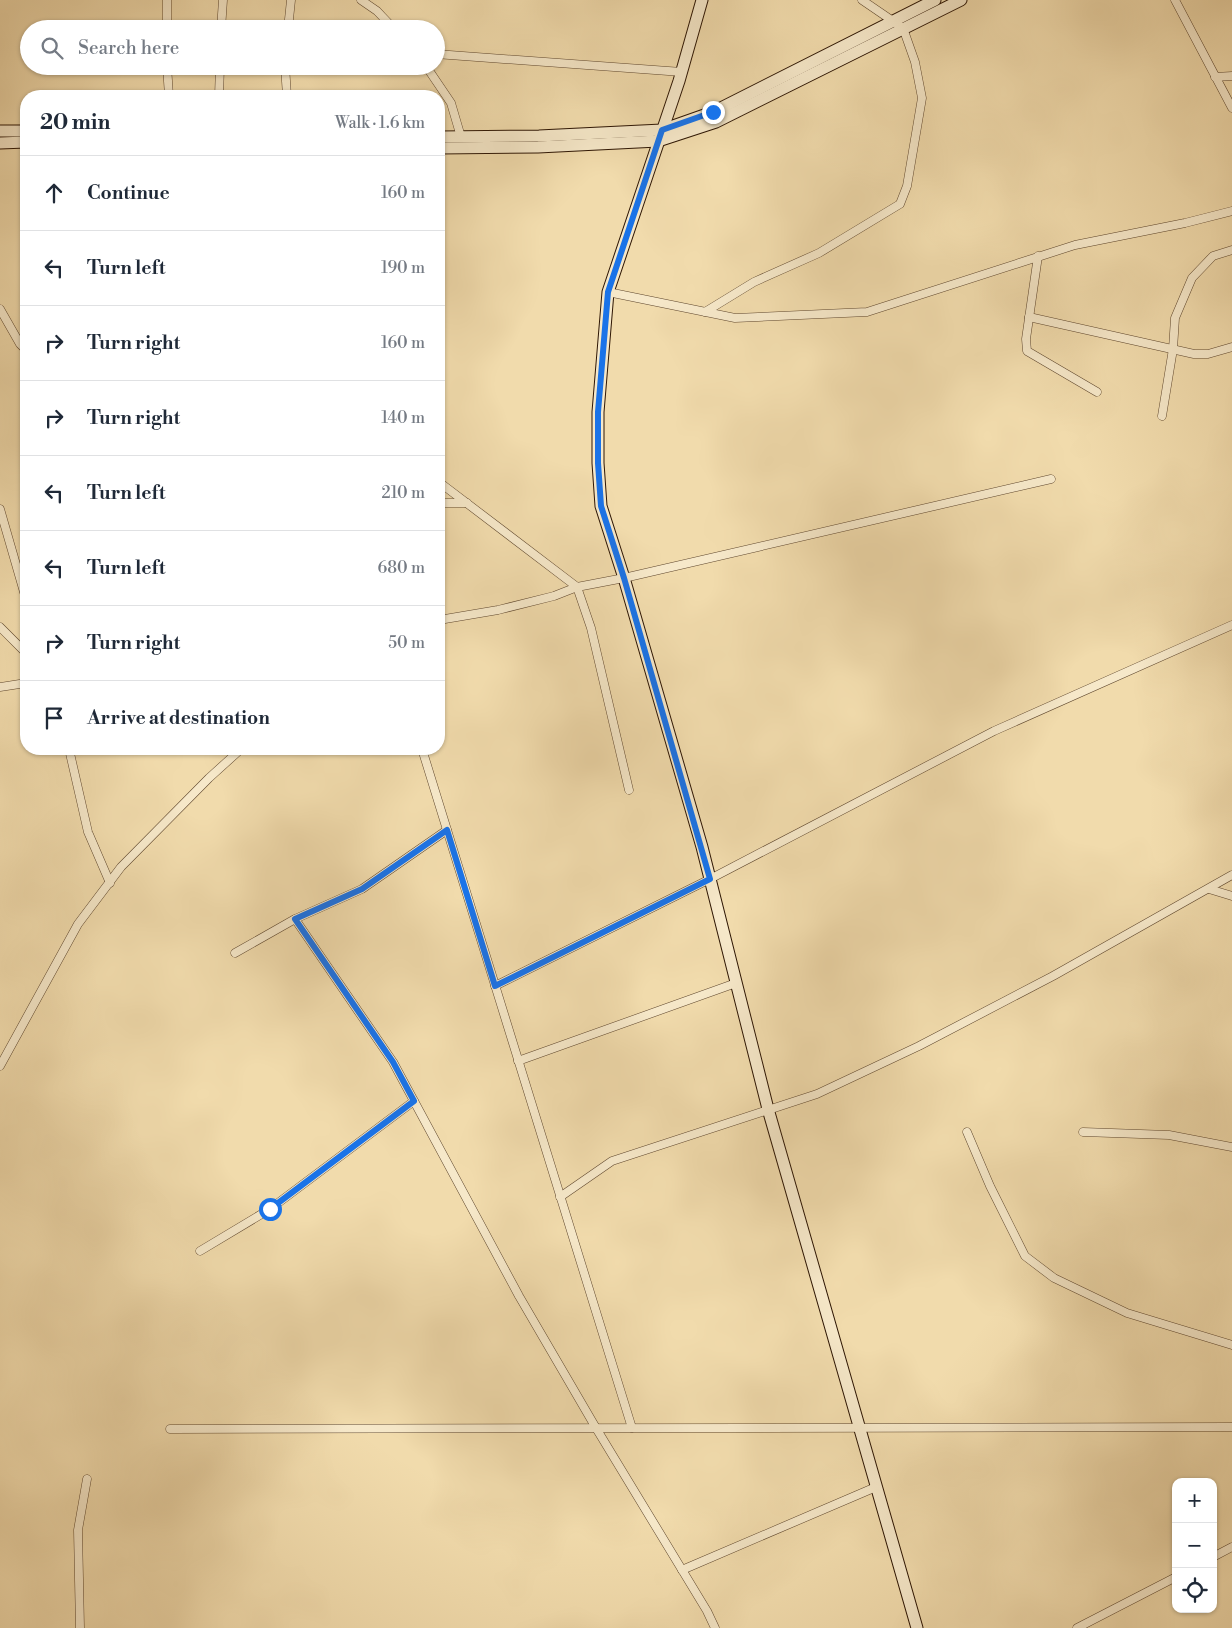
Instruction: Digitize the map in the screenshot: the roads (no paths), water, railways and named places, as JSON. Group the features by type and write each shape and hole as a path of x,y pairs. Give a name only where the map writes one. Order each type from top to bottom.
{"street":[{"path":"167,0 167,20"},
{"path":"221,20 222,0"},
{"path":"289,20 291,0"},
{"path":"361,0 377,11 386,20"},
{"path":"702,0 682,72 608,292 598,412 598,463 601,506 624,578 710,879 768,1109 917,1628"},
{"path":"704,312 754,282 819,253 900,204 906,186 922,98 915,62 903,28 894,20 862,0"},
{"path":"445,137 576,135 662,130 713,112 935,0"},
{"path":"445,148 538,148 658,141 716,122 961,0"},
{"path":"1175,0 1232,108"},
{"path":"445,55 682,72"},
{"path":"168,75 169,90"},
{"path":"218,90 219,75"},
{"path":"286,75 287,90"},
{"path":"432,75 442,90"},
{"path":"1215,77 1232,76"},
{"path":"445,94 451,103 462,137"},
{"path":"0,131 20,131"},
{"path":"0,143 20,142"},
{"path":"608,292 735,318 867,312 976,279 1038,256 1075,245 1185,223 1232,211"},
{"path":"1162,416 1173,349 1175,318 1192,278 1213,256 1232,250"},
{"path":"1038,256 1026,339 1027,351 1097,392"},
{"path":"0,308 20,344"},
{"path":"1029,317 1194,354 1208,354 1232,347"},
{"path":"445,619 498,610 554,596 577,587 624,578 1051,479"},
{"path":"445,486 577,587 591,628 629,790"},
{"path":"445,503 467,503"},
{"path":"0,509 20,578"},
{"path":"495,986 710,879 994,730 1232,625"},
{"path":"0,628 20,647"},
{"path":"0,688 20,684"},
{"path":"70,755 88,832 110,883"},
{"path":"0,1066 78,924 121,867 234,755"},
{"path":"424,755 632,1428"},
{"path":"234,953 295,919 362,889 447,830"},
{"path":"560,1197 612,1161 817,1094 918,1046 1053,976 1232,876"},
{"path":"1209,889 1232,896"},
{"path":"295,919 393,1062 519,1296 715,1628"},
{"path":"518,1061 736,983"},
{"path":"200,1251 270,1209 414,1101"},
{"path":"967,1132 990,1186 1025,1256 1054,1278 1127,1313 1232,1344"},
{"path":"1083,1132 1169,1136 1232,1147"},
{"path":"170,1429 1232,1427"},
{"path":"80,1628 78,1530 87,1479"},
{"path":"682,1570 876,1487"},
{"path":"1217,1555 1232,1547"},
{"path":"1077,1628 1172,1579"}]}
